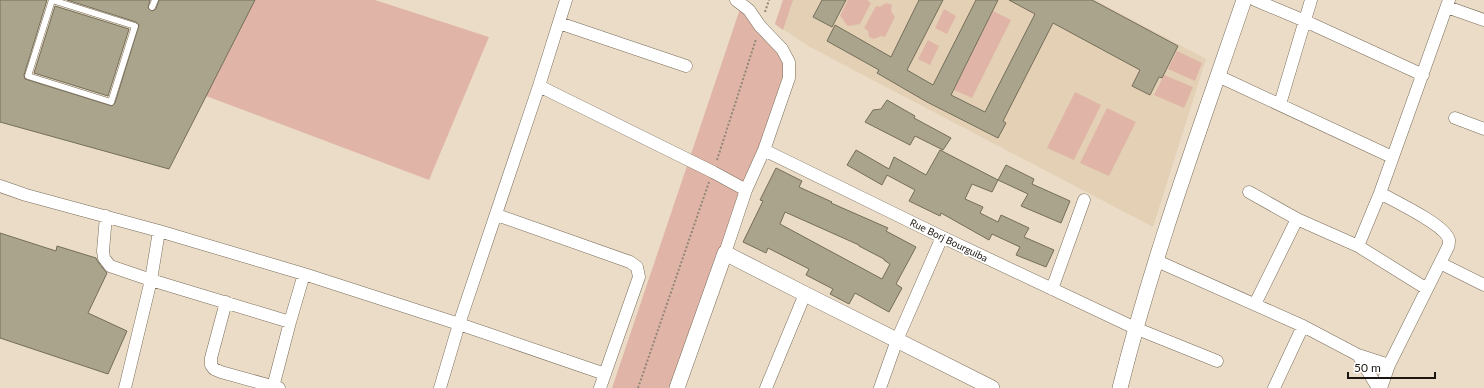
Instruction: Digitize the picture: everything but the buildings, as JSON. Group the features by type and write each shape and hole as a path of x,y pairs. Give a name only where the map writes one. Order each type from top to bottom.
{"street":[{"path":"440,388 459,324 497,214 566,0"},
{"path":"677,388 746,190 764,150 789,78 789,62 782,49 760,26 749,10 736,0"},
{"path":"1120,388 1135,328 1166,228 1244,0"},
{"path":"1255,0 1305,21 1422,75"},
{"path":"1280,104 1311,0"},
{"path":"1358,246 1380,193 1448,3 1484,20"},
{"path":"559,23 686,66"},
{"path":"1218,76 1392,156"},
{"path":"539,86 713,172 746,190"},
{"path":"1455,118 1484,129"},
{"name":"Rue Borj Bourguiba","path":"764,150 942,237 1135,328 1217,361"},
{"path":"0,186 26,195 159,231 304,274 459,324 605,374"},
{"path":"1249,192 1297,218 1358,246 1427,289"},
{"path":"1379,388 1448,247 1449,241 1447,235 1431,221 1380,193"},
{"path":"1052,289 1084,200"},
{"path":"497,214 630,262 637,267 639,277 600,388"},
{"path":"106,216 103,251 104,258 110,266 290,322"},
{"path":"1255,304 1297,218"},
{"path":"125,388 151,280 159,231"},
{"path":"880,388 897,340 942,237"},
{"path":"725,252 804,294 992,388"},
{"path":"1157,260 1303,326 1358,355 1389,366"},
{"path":"1440,263 1484,285"},
{"path":"226,302 211,358 211,365 214,369 221,372 276,387 290,322 304,274"},
{"path":"766,388 804,294"},
{"path":"1274,388 1303,326"},
{"path":"1358,355 1379,388"}],"lane":[{"path":"52,0 66,2 135,26 111,102 28,76 52,0"},
{"path":"152,7 155,0"}],"path":[{"path":"638,388 713,172 769,0"}],"shaded area":[{"path":"255,0 375,0 489,37 429,180 206,96"},
{"path":"783,0 1095,0 1206,59 1153,227 810,47 775,24"},
{"path":"783,0 793,0 783,30 775,24"},
{"path":"848,0 867,0 871,3 860,24 848,26 840,16"},
{"path":"886,3 892,5 891,11 895,17 885,37 881,36 874,39 869,37 868,31 864,28 876,6 880,7"},
{"path":"741,6 782,60 784,73 676,388 612,388"},
{"path":"944,9 956,16 947,34 935,28"},
{"path":"993,11 1011,20 972,98 954,90"},
{"path":"928,40 939,46 930,65 918,59"},
{"path":"1177,51 1202,63 1195,81 1168,69"},
{"path":"1164,75 1193,87 1184,108 1154,95"},
{"path":"1075,92 1101,105 1074,160 1047,148"},
{"path":"1107,108 1136,122 1109,176 1080,163"}]}
